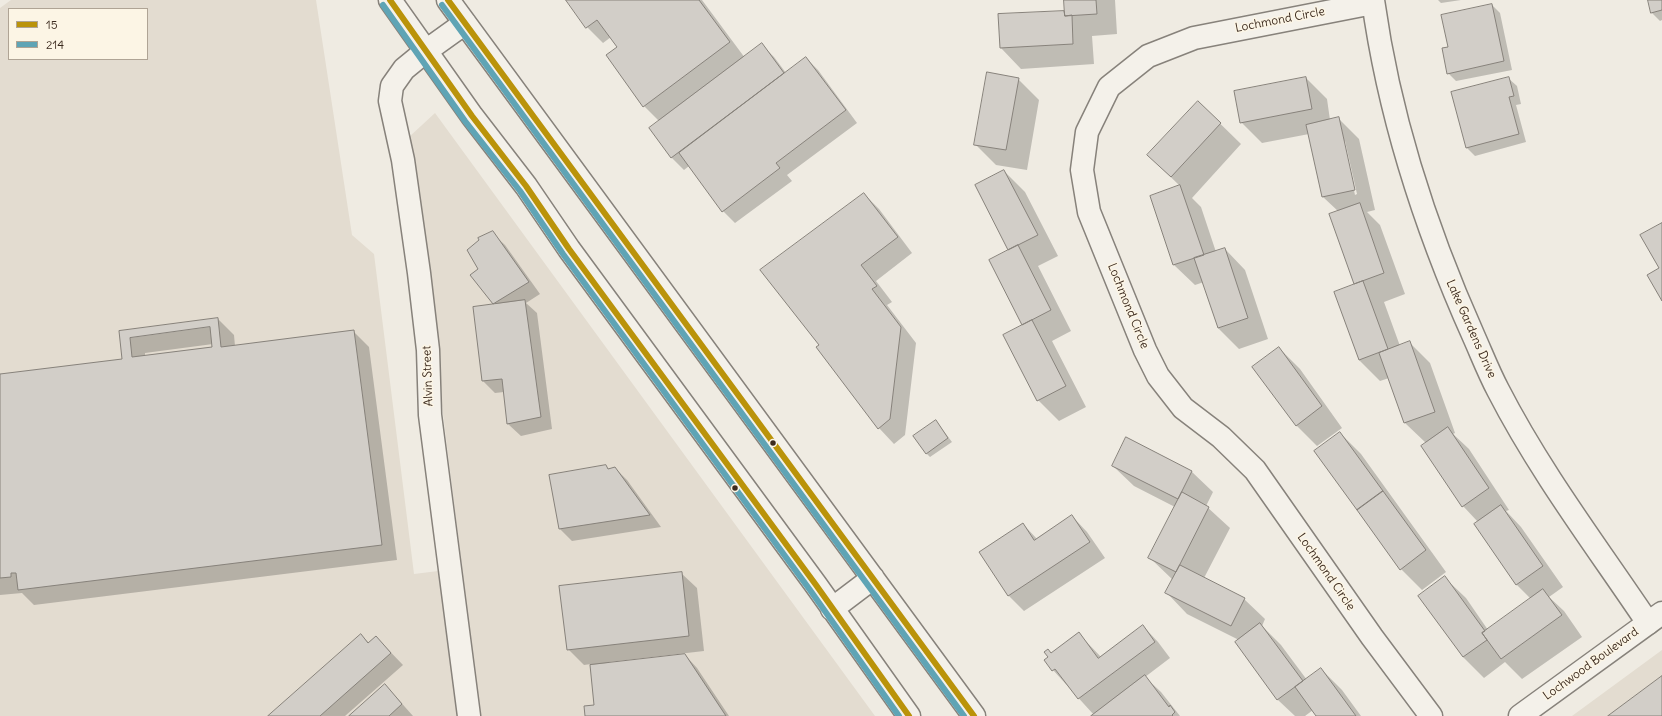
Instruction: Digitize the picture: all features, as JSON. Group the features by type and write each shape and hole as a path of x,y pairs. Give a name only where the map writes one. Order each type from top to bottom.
{"street":[{"path":"390,0 472,116 526,186 569,249 909,716"},
{"path":"448,0 974,716"},
{"name":"Lake Gardens Drive","path":"1373,1 1393,105 1416,187 1452,288 1498,390 1540,464 1655,618"},
{"name":"Lochmond Circle","path":"1373,1 1194,38 1148,56 1109,87 1087,132 1082,170 1089,212 1145,350 1158,376 1183,408 1221,437 1255,470 1372,637 1431,716"},
{"name":"Alvin Street","path":"465,23 404,69 392,86 390,101 403,160 419,273 428,350 430,415 470,716"},
{"path":"832,609 873,578"},
{"name":"Lochwood Boulevard","path":"1520,716 1655,618"}],"shaded area":[{"path":"11,0 316,0 352,235 374,254 414,574 462,568 409,137 435,113 875,716 0,716 0,8"},
{"path":"1662,650 1662,716 1572,716"}],"building":[{"path":"566,0 699,0 730,42 643,107 606,55 617,47 597,20 586,28"},
{"path":"1064,0 1096,0 1097,14 1065,16"},
{"path":"1648,0 1662,0 1662,10 1651,13"},
{"path":"1492,4 1504,61 1447,74 1442,48 1448,47 1441,15"},
{"path":"1064,11 1065,16 1072,15 1073,44 1000,48 998,14"},
{"path":"762,43 784,73 671,158 649,128"},
{"path":"806,57 846,110 776,163 780,168 722,212 679,153"},
{"path":"987,72 1019,78 1006,150 974,145"},
{"path":"1306,77 1312,109 1240,123 1234,91"},
{"path":"1509,77 1514,96 1509,97 1519,134 1466,148 1451,92"},
{"path":"1198,101 1221,123 1171,177 1147,155"},
{"path":"1339,117 1355,190 1322,197 1306,125"},
{"path":"1004,170 1038,235 1008,250 975,185"},
{"path":"1180,185 1204,255 1173,265 1150,196"},
{"path":"864,193 898,237 861,265 877,286 872,289 901,327 890,419 878,429 816,347 819,345 760,270"},
{"path":"1360,203 1384,273 1354,284 1329,214"},
{"path":"1662,223 1662,301 1647,275 1659,268 1640,235"},
{"path":"493,231 529,282 493,304 470,275 478,269 467,250 479,240 478,238"},
{"path":"1018,245 1051,310 1022,325 989,260"},
{"path":"1225,248 1248,318 1218,328 1194,258"},
{"path":"1363,281 1388,349 1359,360 1334,292"},
{"path":"525,300 541,417 507,424 502,379 482,381 473,307"},
{"path":"218,318 221,347 354,330 382,545 18,590 16,573 11,573 11,577 0,578 0,374 122,359 119,331","holes":["210,327 212,347 132,357 130,338"]},
{"path":"1032,320 1066,386 1037,401 1003,335"},
{"path":"1410,341 1435,412 1404,423 1379,353"},
{"path":"1279,347 1322,406 1296,426 1252,367"},
{"path":"936,420 948,438 926,454 913,436"},
{"path":"1448,427 1489,488 1462,507 1421,446"},
{"path":"1340,432 1383,491 1357,510 1314,451"},
{"path":"1126,437 1192,471 1178,499 1112,466"},
{"path":"606,465 608,469 615,467 650,515 559,529 549,475"},
{"path":"1383,491 1426,550 1400,570 1357,510"},
{"path":"1182,492 1209,507 1176,572 1148,558"},
{"path":"1501,505 1543,566 1516,585 1474,524"},
{"path":"1072,515 1090,542 1008,596 979,552 1023,523 1034,540"},
{"path":"1180,565 1245,598 1231,626 1165,593"},
{"path":"682,572 689,636 567,650 559,586"},
{"path":"1445,576 1485,631 1482,633 1487,640 1463,657 1418,596"},
{"path":"1543,589 1562,615 1501,659 1482,633"},
{"path":"1260,623 1303,681 1277,700 1235,642"},
{"path":"1143,625 1155,642 1078,699 1055,669 1052,671 1044,660 1048,657 1044,652 1048,649 1051,653 1079,632 1098,658"},
{"path":"361,634 368,643 376,636 391,653 320,716 268,716"},
{"path":"685,654 726,716 585,716 584,706 594,705 590,665"},
{"path":"1321,668 1356,716 1316,716 1295,687"},
{"path":"1145,675 1169,707 1170,705 1175,712 1172,715 1173,716 1091,716"},
{"path":"1662,676 1662,716 1608,716"},
{"path":"385,684 402,704 389,716 349,716"}],"transit line":[{"name":"15","path":"390,0 472,116 526,186 569,249 816,585 909,716"},
{"name":"15","path":"448,0 974,716"},
{"name":"214","path":"383,5 465,121 520,191 563,254 810,590 899,716"},
{"name":"214","path":"442,5 964,716"}]}
